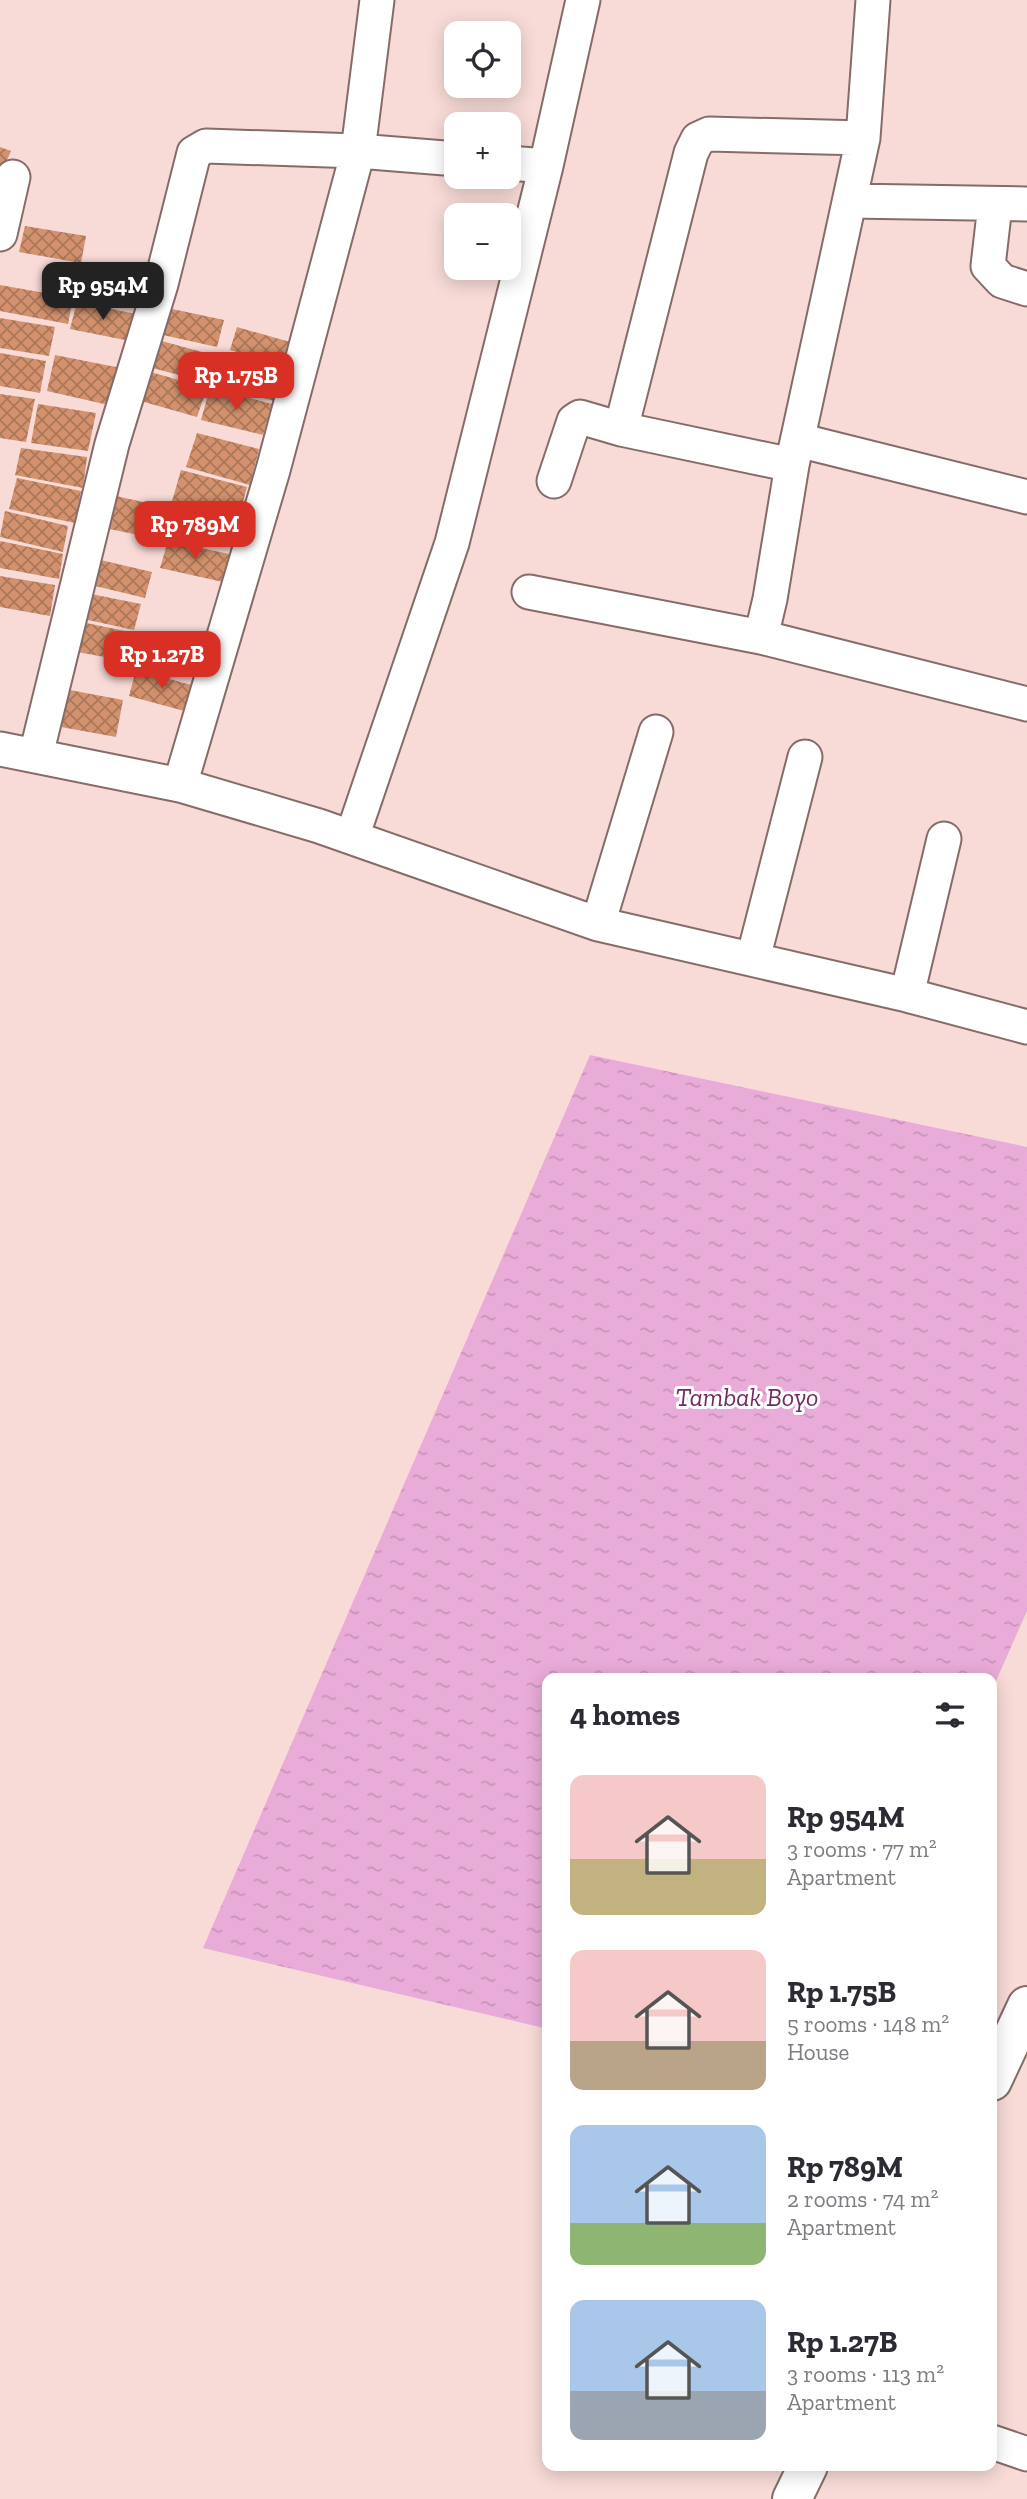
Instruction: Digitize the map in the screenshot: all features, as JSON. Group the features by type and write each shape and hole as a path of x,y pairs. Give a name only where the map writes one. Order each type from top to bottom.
{"street":[{"path":"180,785 273,470 358,150 377,0"},
{"path":"352,837 452,543 546,166 583,0"},
{"path":"761,636 795,453 863,138 873,0"},
{"path":"621,429 691,153 698,139 709,134 863,138"},
{"path":"36,755 112,444 160,284 194,153 206,146 358,150 444,158"},
{"path":"521,164 546,166"},
{"path":"0,234 13,177"},
{"path":"850,201 1011,204 988,266 1003,281 1027,289"},
{"path":"554,481 576,418 585,418 621,429 795,453 1027,497"},
{"path":"529,592 761,636 1027,704"},
{"path":"598,924 656,732"},
{"path":"0,749 180,785 352,837 598,924 907,995 1027,1027"},
{"path":"753,960 805,757"},
{"path":"907,995 944,839"},
{"path":"997,2070 1027,2006"},
{"path":"997,2444 1027,2454"},
{"path":"792,2499 806,2471"}],"water":[{"name":"Tambak Boyo","path":"590,1055 1027,1147 1027,1611 997,1679 997,1673 542,1673 542,2028 203,1948"}],"building":[{"path":"0,147 11,151 0,176"},
{"path":"25,226 86,236 81,263 19,252"},
{"path":"0,285 73,298 68,324 0,311"},
{"path":"77,302 136,314 130,341 70,329"},
{"path":"163,307 224,320 217,347 154,333"},
{"path":"0,318 55,327 49,356 0,348"},
{"path":"237,327 290,342 284,365 230,350"},
{"path":"158,340 213,355 205,382 149,367"},
{"path":"0,353 46,361 40,393 0,386"},
{"path":"55,355 121,368 113,406 47,391"},
{"path":"221,356 283,370 275,401 212,386"},
{"path":"147,371 207,388 197,417 137,400"},
{"path":"210,388 272,404 263,435 201,420"},
{"path":"0,394 35,399 26,442 0,438"},
{"path":"38,404 96,413 88,451 31,443"},
{"path":"197,433 259,449 250,485 186,467"},
{"path":"21,448 87,457 83,488 15,475"},
{"path":"181,470 247,487 238,520 171,505"},
{"path":"17,478 81,491 75,523 9,509"},
{"path":"107,494 161,506 154,538 99,527"},
{"path":"5,511 68,526 63,552 0,537"},
{"path":"0,541 63,554 59,579 0,568"},
{"path":"168,541 229,554 223,582 160,568"},
{"path":"92,558 152,572 145,598 87,584"},
{"path":"0,576 55,585 50,616 0,607"},
{"path":"86,593 141,604 134,630 79,618"},
{"path":"77,621 134,633 128,661 71,651"},
{"path":"136,670 195,686 188,712 129,696"},
{"path":"59,688 123,700 116,737 50,725"}]}
